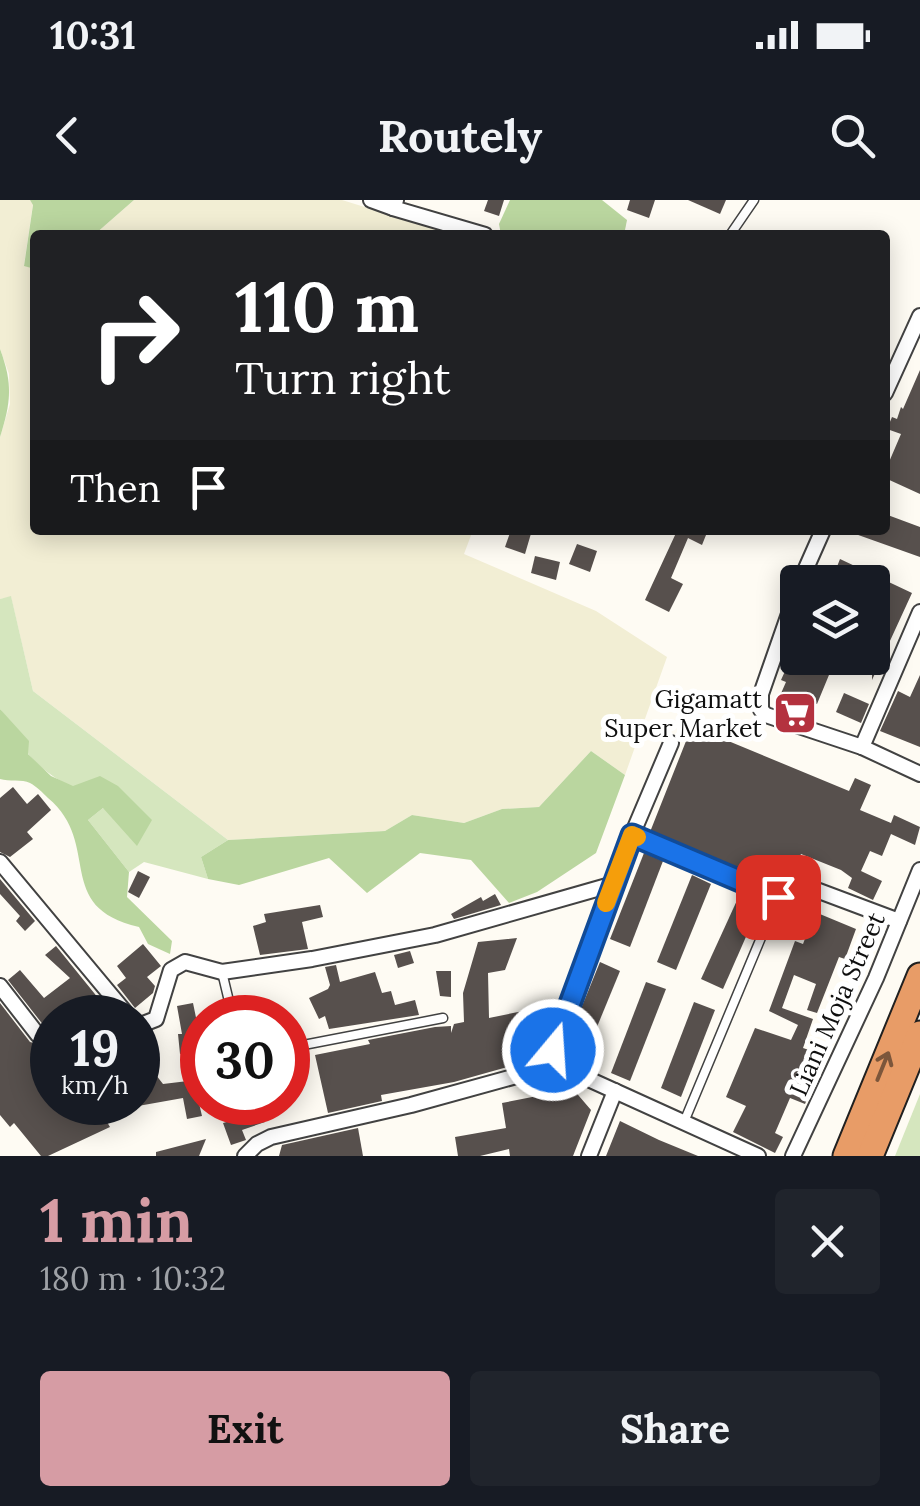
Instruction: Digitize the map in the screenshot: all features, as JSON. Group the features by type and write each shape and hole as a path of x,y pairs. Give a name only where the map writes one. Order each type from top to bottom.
{"highway":[{"path":"870,1156 915,1024 920,976"},
{"path":"846,1156 915,1024"}],"street":[{"path":"371,200 470,230"},
{"path":"890,383 920,316"},
{"path":"808,565 822,535"},
{"path":"862,747 920,612"},
{"path":"780,640 761,694 766,715 862,747 920,774"},
{"path":"671,744 632,835 553,1050 560,1064 758,1156"},
{"path":"0,862 111,995"},
{"name":"Liani Moja Street","path":"793,1156 876,978 920,870"},
{"path":"160,1007 172,970 185,962 222,972 312,959 435,935 614,884"},
{"path":"778,897 812,888 899,920"},
{"path":"0,986 30,1025"},
{"path":"245,1156 271,1137 411,1105 560,1064"},
{"path":"590,1156 614,1090"}],"lane":[{"path":"733,230 754,200"},
{"path":"632,835 778,897 684,1122"},
{"path":"222,972 227,995"},
{"path":"310,1044 442,1018"}],"shaded area":[{"path":"0,200 30,200 33,204 24,265 30,267 30,535 471,535 464,554 596,611 667,657 625,775 591,751 539,807 502,809 464,823 412,815 385,831 228,840 33,691 11,597 0,599 0,437 10,404 9,374 0,349"},
{"path":"134,200 342,200 439,230 100,230"}],"green space":[{"path":"30,200 134,200 100,230 30,230 30,268 24,266 33,205"},
{"path":"510,200 602,200 627,220 625,230 500,230"},
{"path":"0,349 9,393 0,437"},
{"path":"11,596 33,691 228,840 201,857 208,879 144,862 129,872 88,820 103,808 151,820 71,787 42,768 26,751 0,709 0,599"},
{"path":"0,709 29,741 28,754 51,776 73,786 100,776 118,786 152,820 137,846 103,808 88,820 129,872 127,897 172,941 170,954 148,944 139,927 112,918 96,905 86,890 73,835 64,816 48,798 30,783 0,779"},
{"path":"591,751 625,775 596,853 537,892 509,903 471,860 420,853 367,893 329,858 239,885 208,879 201,857 228,840 385,831 412,815 464,823 502,809 539,807"},
{"path":"920,1094 920,1156 895,1156"}],"building":[{"path":"488,200 504,200 499,216 484,211"},
{"path":"630,200 655,200 649,218 627,210"},
{"path":"688,200 726,200 720,214"},
{"path":"920,370 920,494 890,480 890,460 901,434 890,430 890,422 903,409"},
{"path":"890,516 920,527 920,557 858,535 890,535"},
{"path":"509,535 531,535 525,554 505,547"},
{"path":"675,535 706,535 702,545 688,538 671,578 683,584 669,612 645,600"},
{"path":"577,544 597,551 590,572 569,564"},
{"path":"535,556 560,562 556,580 531,573"},
{"path":"890,583 912,593 890,641"},
{"path":"783,675 829,675 817,704 795,695 788,711 775,707 786,682 781,680"},
{"path":"920,675 920,747 880,731 898,691 910,697"},
{"path":"844,693 869,704 861,723 836,712"},
{"path":"692,726 849,791 855,778 871,785 860,810 891,823 894,815 920,827 915,845 891,834 882,856 870,851 861,871 882,881 873,900 848,888 852,878 841,870 801,854 789,883 780,886 650,832"},
{"path":"13,787 27,804 38,794 51,810 27,832 33,839 10,857 0,852 0,798"},
{"path":"644,853 663,861 630,947 610,939"},
{"path":"138,871 150,877 139,898 128,892"},
{"path":"692,875 711,884 676,970 657,962"},
{"path":"0,879 35,921 25,931 16,921 20,916 0,894"},
{"path":"495,894 501,905 454,919 451,914 481,897 483,901"},
{"path":"739,896 760,905 723,989 701,979"},
{"path":"320,905 323,917 302,922 308,949 260,955 253,926 266,922 264,914"},
{"path":"815,912 856,929 845,959 839,957 817,1013 807,1010 816,984 794,975 782,1008 813,1019 803,1048 812,1051 801,1077 814,1082 805,1104 790,1098 775,1133 783,1137 775,1153 733,1132 746,1106 726,1097 755,1028 791,1040 798,1025 769,1011 795,941 803,944"},
{"path":"517,938 505,970 488,973 489,1018 533,1009 511,1066 454,1082 381,1095 382,1101 328,1113 315,1055 435,1027 451,1026 451,1033 454,1024 464,1022 463,993 478,942"},
{"path":"143,944 161,966 147,977 155,986 153,993 125,995 117,985 126,978 117,966"},
{"path":"56,946 96,995 48,995 70,978 45,955"},
{"path":"410,951 414,963 398,968 394,955"},
{"path":"600,962 620,971 585,1056 565,1048"},
{"path":"336,965 340,982 375,972 382,993 391,991 395,1005 415,1000 419,1015 329,1029 325,1016 319,1019 310,1000 330,985 325,967"},
{"path":"20,970 41,995 30,995 30,1008 8,980"},
{"path":"436,971 451,971 451,997 440,996"},
{"path":"646,982 666,989 630,1081 611,1073"},
{"path":"694,1002 715,1010 681,1097 661,1088"},
{"path":"0,1003 30,1042 30,1125 110,1127 41,1156 14,1123 10,1127 0,1115"},
{"path":"160,1080 163,1084 180,1082 180,1099 160,1102"},
{"path":"573,1089 591,1110 573,1156 510,1156 509,1149 458,1156 455,1137 506,1128 502,1103"},
{"path":"620,1121 659,1140 698,1156 606,1156"},
{"path":"224,1125 256,1125 242,1130 246,1140 231,1145"},
{"path":"358,1128 363,1156 279,1156 282,1145"},
{"path":"206,1139 199,1156 156,1156 156,1152"}],"slow traffic":[{"path":"606,903 632,835 637,837"}],"place":[{"name":"Gigamatt Super Market","path":"795,713"}],"route":[{"path":"553,1050 632,835 778,897"}]}
